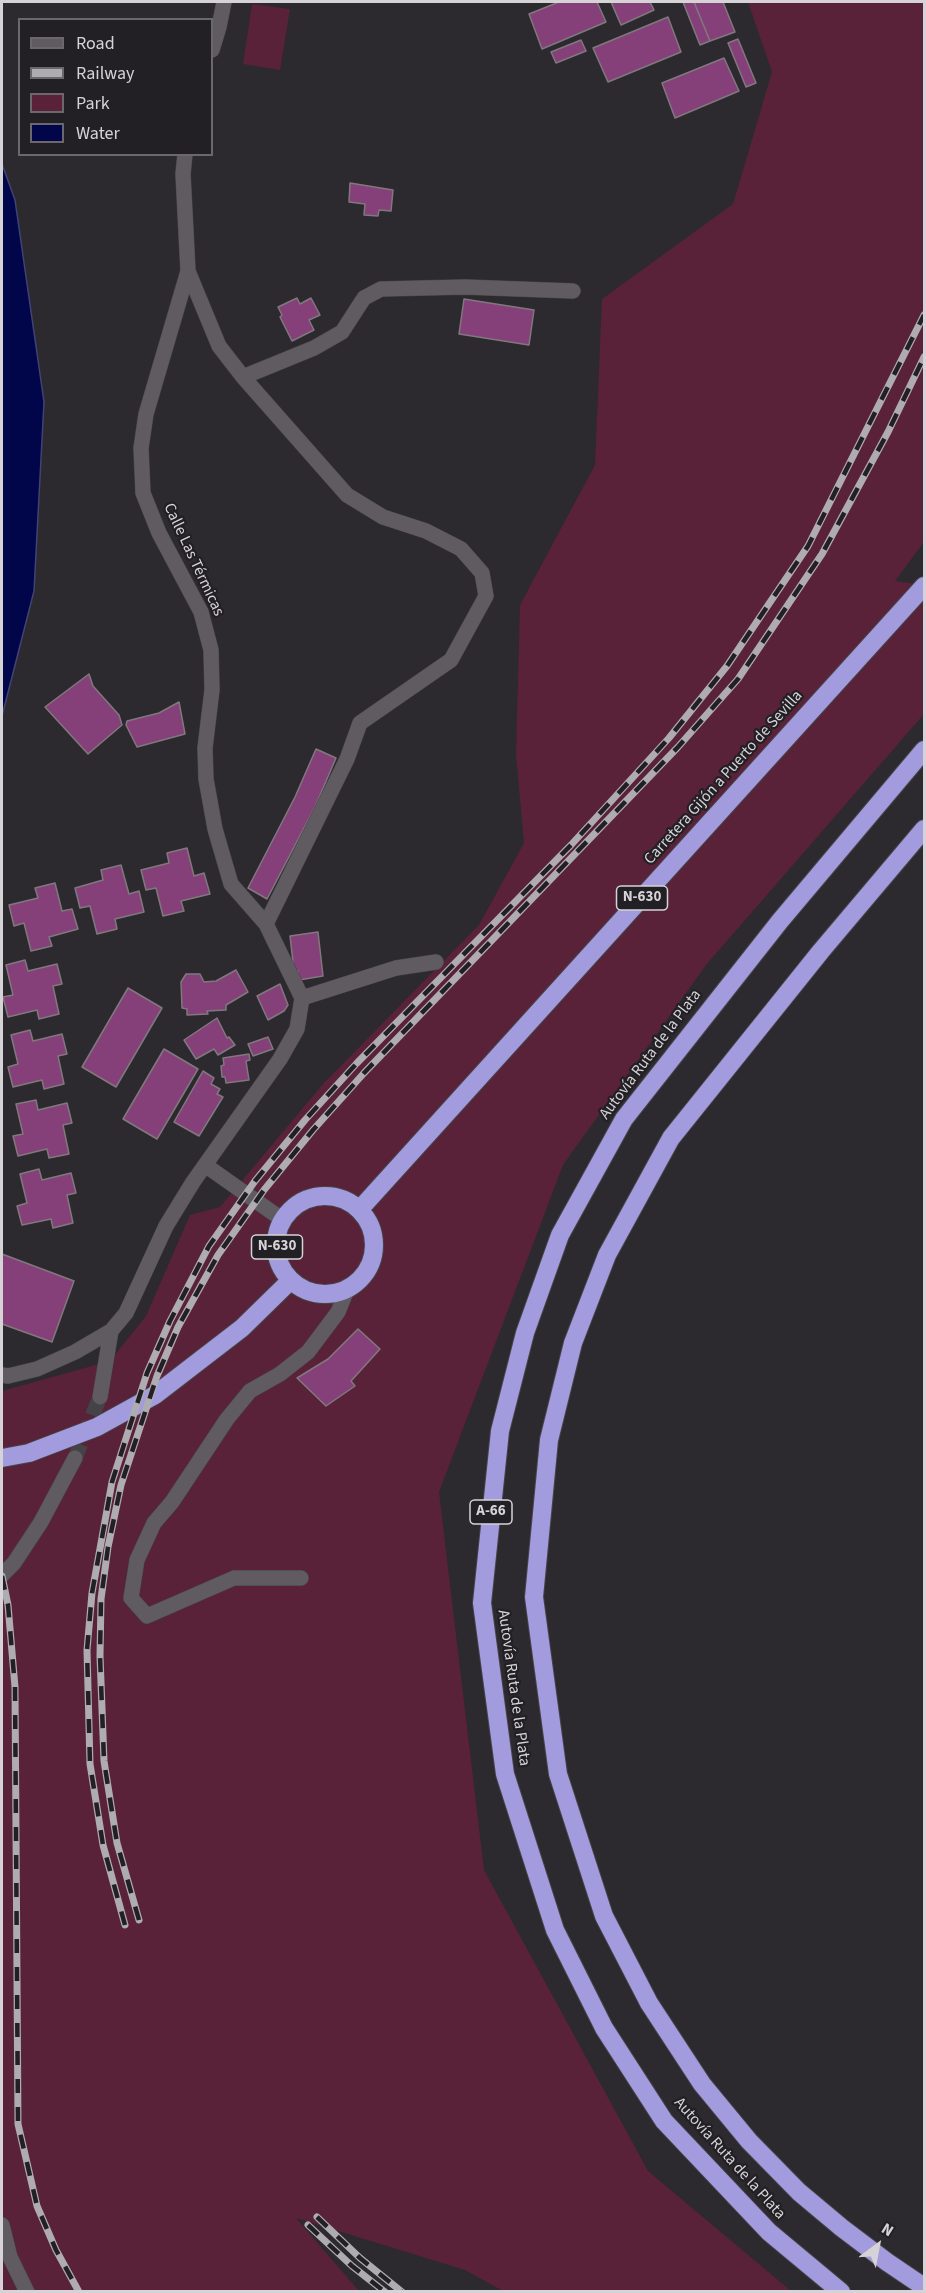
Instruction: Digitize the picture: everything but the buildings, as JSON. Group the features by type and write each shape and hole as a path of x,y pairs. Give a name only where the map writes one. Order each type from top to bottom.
{"highway":[{"name":"Carretera Gijón a Puerto de Sevilla","path":"360,1209 924,586"},
{"path":"907,605 924,594"},
{"name":"Autovía Ruta de la Plata","path":"841,2292 769,2232 664,2121 604,2028 555,1930 505,1774 482,1603 500,1431 525,1333 560,1234 624,1119 780,921 924,750"},
{"name":"Autovía Ruta de la Plata","path":"924,829 821,951 671,1138 607,1255 573,1344 549,1440 534,1597 558,1774 604,1916 649,2003 702,2084 757,2150 799,2192 842,2228 924,2287"},
{"path":"821,951 924,843"},
{"name":"N-630","path":"347,1290 328,1295 308,1292 290,1281 277,1258 277,1231 291,1208 313,1196 338,1197 360,1209"},
{"path":"347,1290 362,1279 372,1263 375,1244 371,1225 360,1209"},
{"name":"N-630","path":"2,1458 29,1453 97,1427 155,1395 242,1328 290,1281"}],"street":[{"path":"213,47 224,2"},
{"path":"185,156 183,174 188,270 219,346 243,377 347,495 383,517 426,531 461,549 482,573 486,596 451,660 360,723 347,759 266,924"},
{"name":"Calle Las Térmicas","path":"188,270 146,414 141,448 143,493 159,533 201,612 211,650 212,690 205,748 206,779 215,829 231,884 266,924 302,998"},
{"path":"243,377 314,348 342,332 364,298 381,289 465,287 573,291"},
{"path":"2,1375 8,1376 37,1369 75,1352 111,1331 126,1313 166,1226 205,1165 280,1059 297,1029 302,998 396,968 436,962"},
{"path":"205,1165 284,1220"},
{"path":"301,1578 234,1578 147,1616 131,1598 137,1560 154,1523 172,1502 227,1419 250,1390 280,1374 308,1352 338,1312 347,1290"},
{"path":"100,1397 111,1331"},
{"path":"2,1575 14,1563 41,1522 75,1458"},
{"path":"2,2226 10,2257 27,2292"}],"green space":[{"path":"748,2 924,2 924,542 895,581 924,585 924,714 706,965 563,1165 439,1492 484,1870 648,2171 791,2291 503,2291 465,2270 296,2218 359,2291 2,2292 2,1391 110,1361 146,1316 190,1215 220,1207 323,1084 479,925 524,843 516,754 520,605 595,465 602,299 733,204 772,72"},
{"path":"252,4 290,9 280,70 243,64"}],"water":[{"path":"2,164 15,200 44,402 34,591 2,716"}],"tunnel":[{"path":"75,1458 100,1397"}],"railway":[{"path":"125,1925 103,1845 90,1764 87,1650 92,1593 112,1482 147,1373 170,1321 209,1246 255,1181 305,1120 357,1063 571,845 669,738 727,666 808,546 924,315"},
{"path":"139,1920 117,1843 104,1761 100,1656 101,1599 108,1547 121,1485 157,1376 178,1327 218,1255 264,1190 313,1130 364,1073 678,747 738,679 822,554 888,432 924,357"},
{"path":"2,1576 8,1605 15,1687 18,2124 37,2206 56,2250 79,2292"},
{"path":"317,2217 360,2258 402,2292"},
{"path":"308,2225 352,2266 385,2292"}]}
